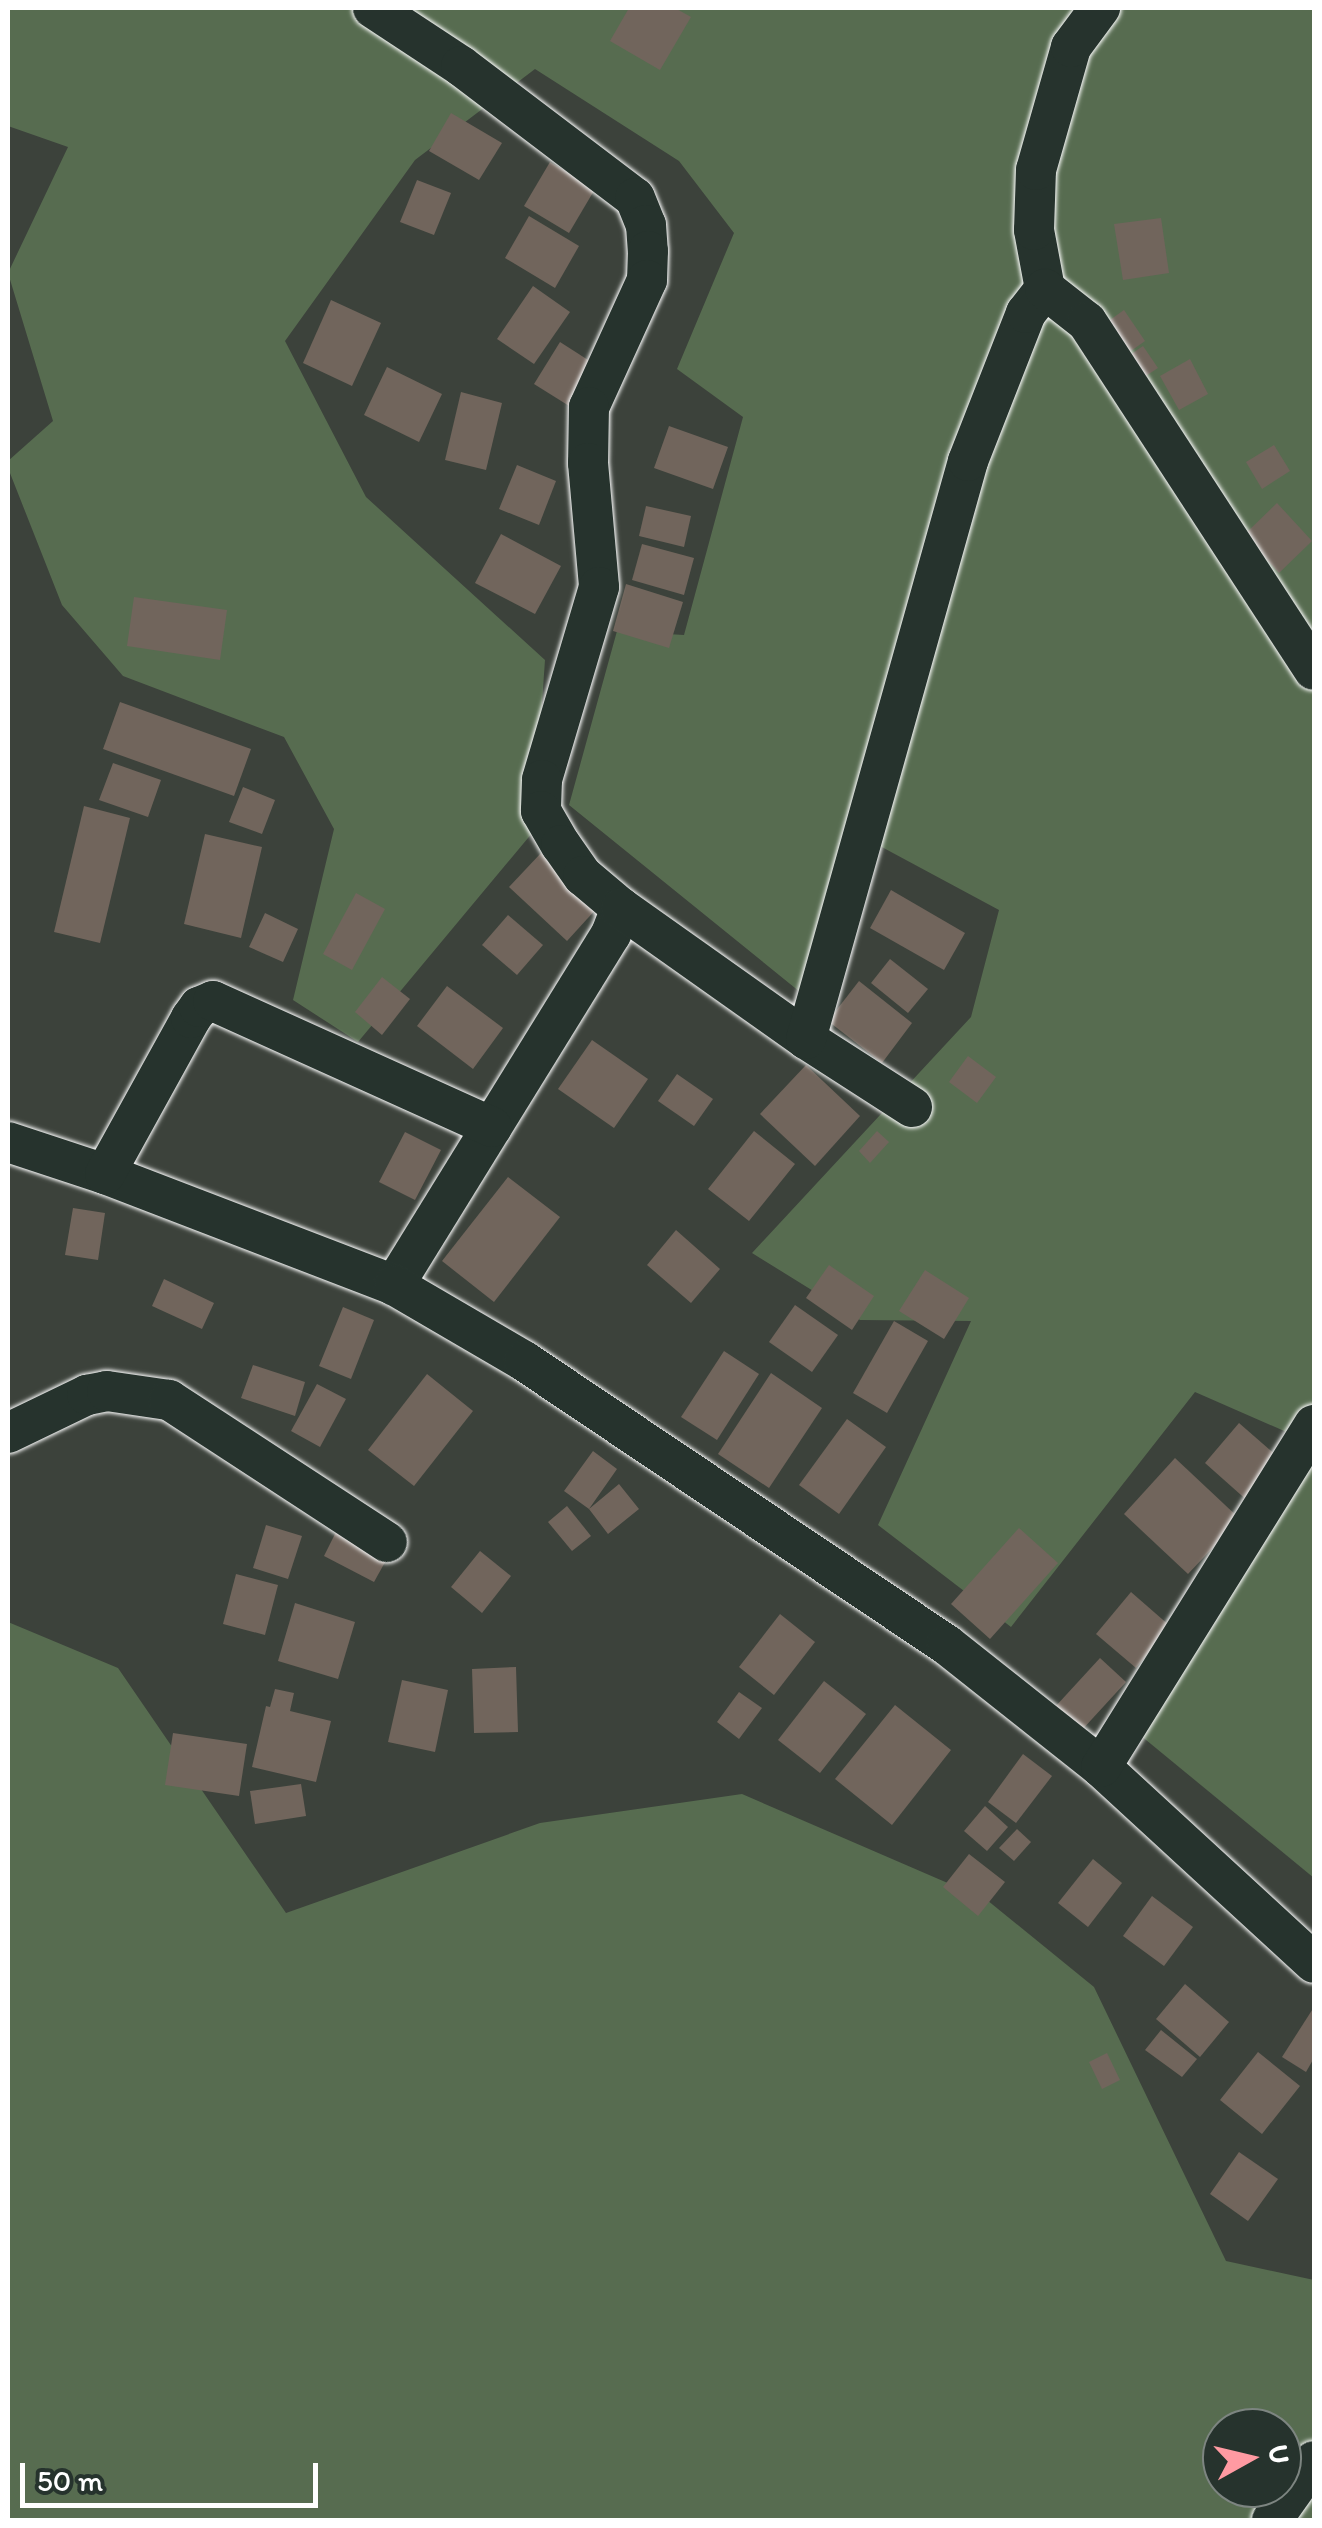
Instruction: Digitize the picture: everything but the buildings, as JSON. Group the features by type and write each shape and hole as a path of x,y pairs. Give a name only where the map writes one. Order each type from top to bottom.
{"street":[{"path":"373,8 461,66 634,198 646,225 647,280 589,407 588,463 598,587 542,780 542,810 582,876 621,908 806,1039 912,1107"},
{"path":"1100,8 1070,48 1036,170 1034,230 1045,290 1087,322 1314,670"},
{"path":"806,1039 968,461 1026,313 1045,290"},
{"path":"394,1285 612,934 621,908"},
{"path":"105,1174 191,1018 199,1007 213,1001 492,1127"},
{"path":"8,1142 105,1174 394,1285 524,1361 946,1646 1101,1767 1314,1963"},
{"path":"8,1433 87,1395 107,1391 168,1400 387,1542"},
{"path":"1101,1767 1314,1425"},
{"path":"1272,2520 1314,2461"}],"green space":[{"path":"8,8 1314,8 1314,1444 1195,1392 1011,1627 878,1525 971,1321 860,1320 752,1253 971,1017 999,910 865,838 821,1009 569,805 617,631 684,635 743,417 677,369 734,233 679,161 535,69 415,160 285,341 366,497 545,660 533,832 358,1042 293,1000 334,829 284,737 123,676 62,605 8,468 8,461 53,421 8,273 68,147 8,126"},
{"path":"1314,1449 1314,1878 1140,1735"},
{"path":"8,1622 118,1668 286,1913 540,1823 742,1794 987,1900 1094,1987 1226,2261 1314,2280 1314,2520 8,2520"}]}
